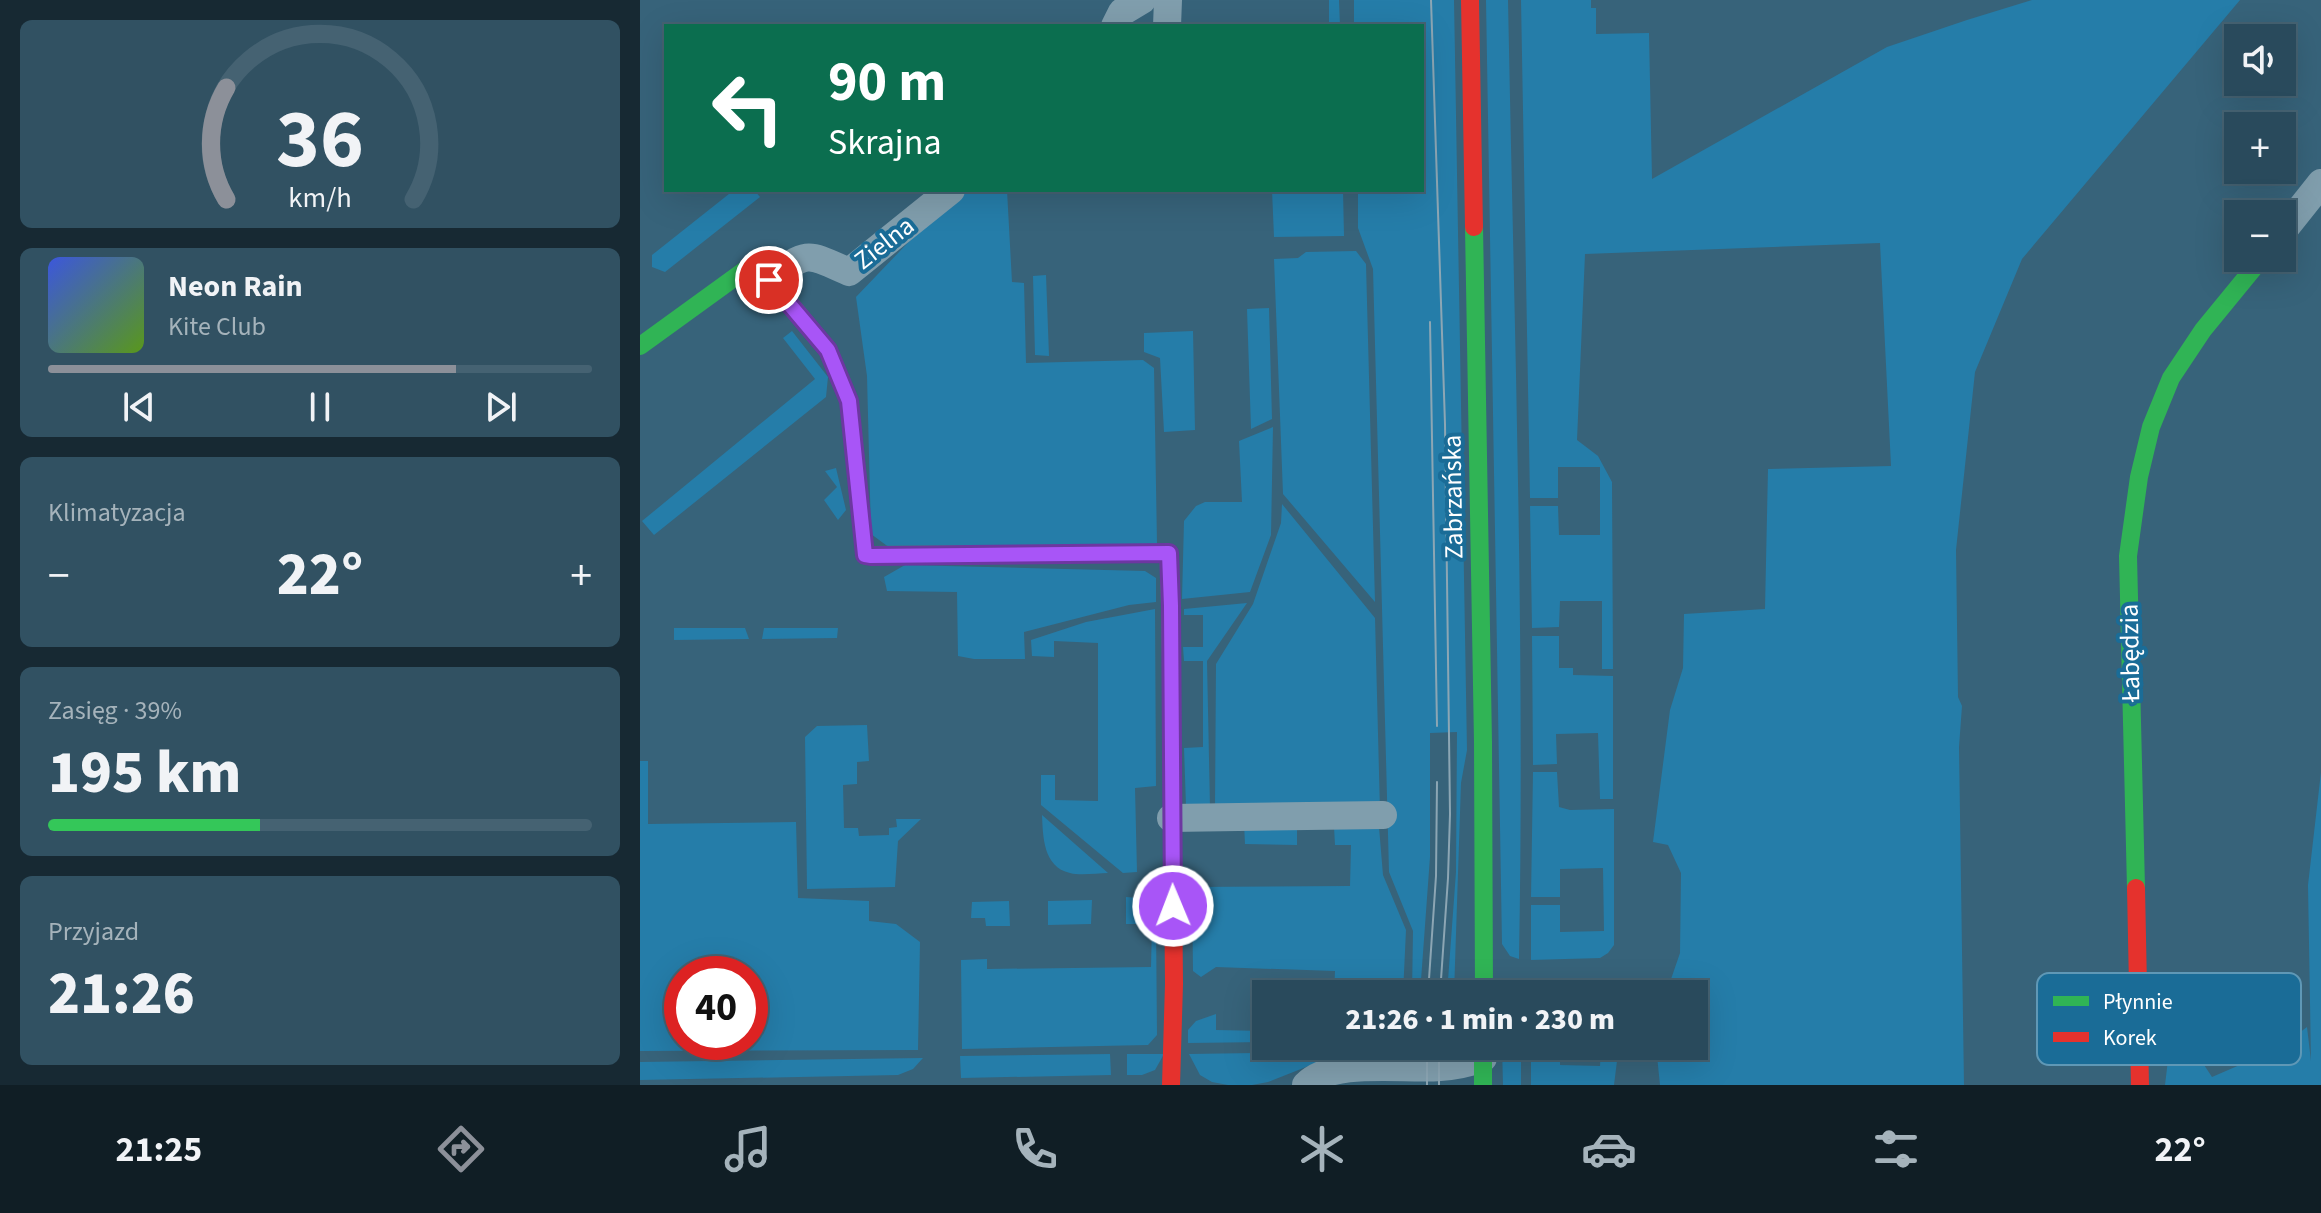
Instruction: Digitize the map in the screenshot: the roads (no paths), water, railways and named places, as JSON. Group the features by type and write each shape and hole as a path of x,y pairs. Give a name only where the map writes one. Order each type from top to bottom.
{"street":[{"path":"1116,24 1122,12 1142,0"},
{"path":"1167,24 1168,0"},
{"name":"Zabrzańska","path":"1470,0 1483,742 1484,980"},
{"path":"2296,214 2321,183"},
{"name":"Zielna","path":"769,280 798,259 816,257 849,272 949,192"},
{"path":"640,346 756,262 828,350 849,401 865,555 1169,553 1174,981 1171,1085"},
{"name":"Łabędzia","path":"2137,973 2128,556 2135,488 2149,431 2171,379 2185,355 2251,272"},
{"path":"1171,818 1383,815"},
{"path":"1306,1085 1328,1072 1483,1063"},
{"name":"Łabędzia","path":"2140,1065 2140,1085"}],"tram line":[{"path":"1431,0 1445,424 1450,814 1441,980"},
{"path":"1430,322 1437,726"},
{"path":"1429,980 1436,876 1437,782"},
{"path":"1427,1060 1427,1085"},
{"path":"1439,1060 1439,1085"}]}
